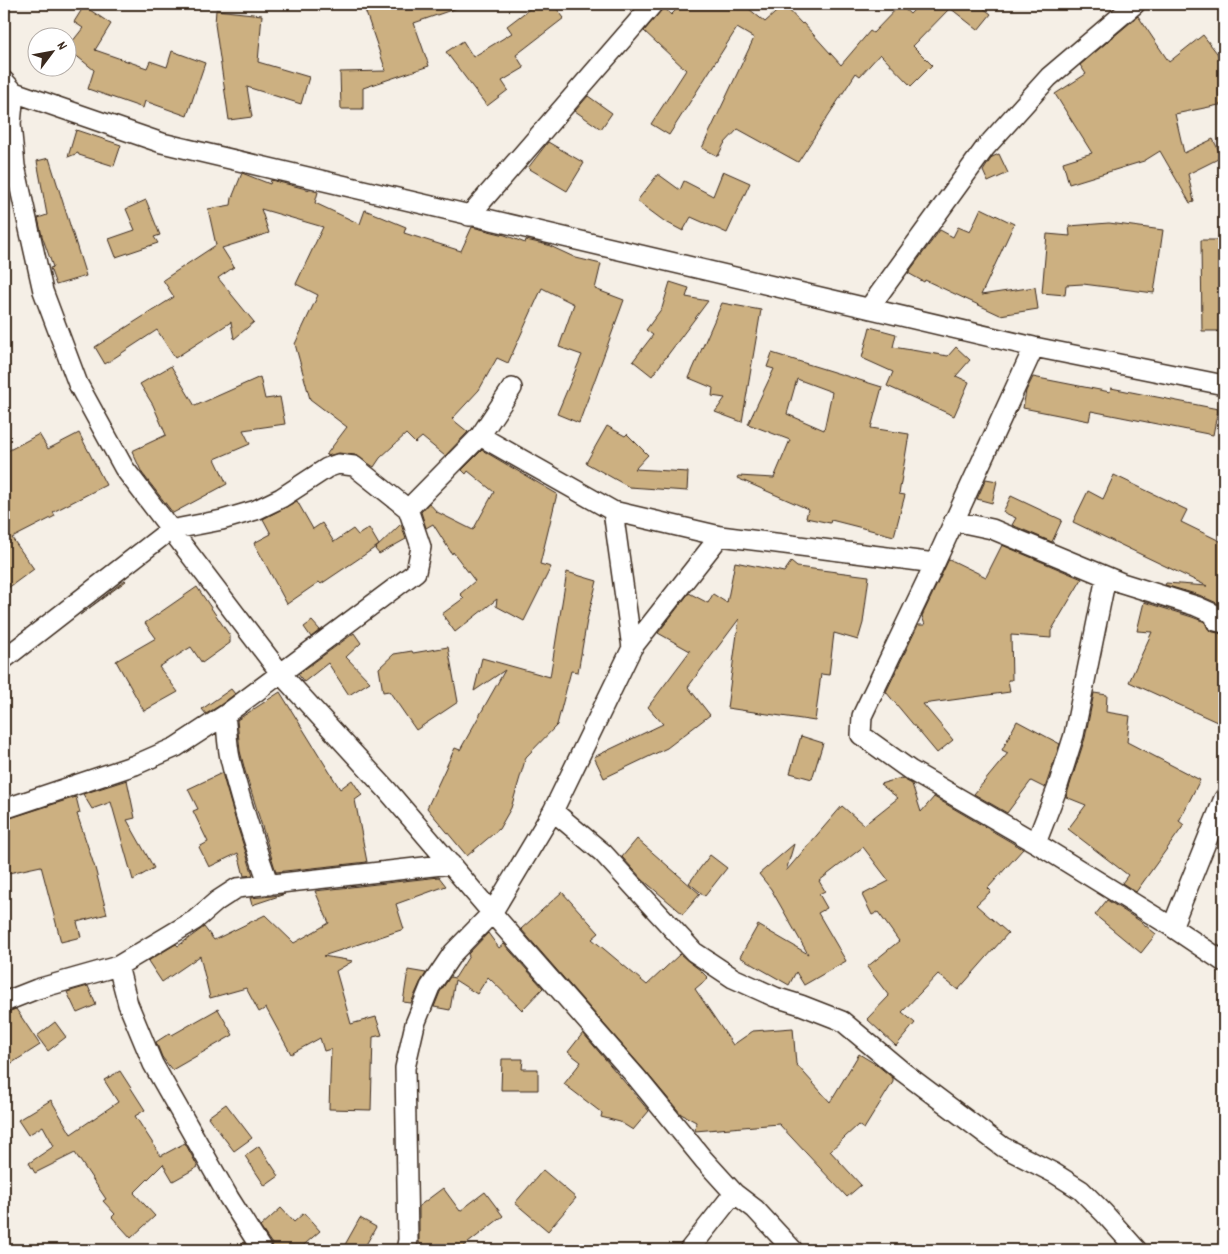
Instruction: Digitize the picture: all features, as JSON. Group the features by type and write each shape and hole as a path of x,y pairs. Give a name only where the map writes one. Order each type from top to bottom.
{"street":[{"path":"469,216 653,4"},
{"path":"869,308 985,148 1049,77 1135,4"},
{"path":"793,1250 755,1209 734,1193 704,1160 637,1078 387,790 281,674 124,468 78,384 43,291 7,126 9,86 162,143 1034,347 1224,384"},
{"path":"1034,347 935,563 862,716 861,735 910,770 1036,843 1224,962"},
{"path":"408,509 480,436 512,388"},
{"path":"480,436 613,511 720,536 935,563"},
{"path":"4,659 170,530 222,520 256,510 280,498 327,468 338,464 354,466 408,509 421,547 416,572 225,715 176,747 135,765 4,809"},
{"path":"613,511 632,648"},
{"path":"954,521 992,529 1122,583 1196,606 1214,614 1216,621 1224,622"},
{"path":"403,1247 405,1068 415,1024 430,987 453,953 492,913 553,811 632,648 720,536"},
{"path":"1036,843 1057,789 1074,735 1106,576"},
{"path":"225,715 230,755 238,789 269,885"},
{"path":"1172,928 1224,798"},
{"path":"553,811 603,853 694,952 733,978 775,997 801,1004 842,1021 903,1072 1003,1147 1054,1173 1081,1190 1104,1212 1138,1250"},
{"path":"4,1002 37,989 118,966 195,920 217,901 237,888 451,864"},
{"path":"118,966 128,1004 153,1064 229,1198 262,1250"},
{"path":"689,1250 734,1193"}],"building":[{"path":"363,4 460,4 460,7 414,23 429,66 363,88 363,109 341,109 340,72 386,71"},
{"path":"536,4 553,4 564,18 516,55 524,68 502,81 508,90 487,106 446,52 463,41 473,57 512,33 507,26"},
{"path":"682,4 743,4 765,22 784,5 841,65 870,31 873,33 900,5 910,14 920,4 978,4 991,14 978,30 950,8 913,46 932,65 911,86 880,54 860,76 856,73 798,162 738,129 724,144 718,156 702,148 754,38 737,28 669,135 651,124 686,70 644,31 664,7 671,15"},
{"path":"84,6 111,24 95,50 147,68 150,61 167,67 172,51 205,63 187,116 145,101 143,108 88,89 94,70 78,57 78,34 83,28 74,22"},
{"path":"216,10 262,15 258,62 309,77 301,104 247,87 252,117 229,120 215,24"},
{"path":"1138,16 1169,62 1203,35 1224,62 1224,104 1175,114 1184,153 1213,139 1222,157 1188,174 1194,202 1190,203 1160,151 1144,161 1069,184 1063,162 1092,153 1055,94 1086,74 1080,65"},
{"path":"588,96 612,113 601,129 575,111"},
{"path":"76,130 121,145 114,166 79,155 78,153 68,157"},
{"path":"548,142 584,163 567,191 528,168"},
{"path":"999,154 1008,173 988,182 983,171 992,157"},
{"path":"49,158 86,276 56,285 50,268 53,267 38,218 47,215 37,161"},
{"path":"723,171 750,183 727,233 691,217 683,231 664,221 637,201 658,174 680,190 684,181 713,196"},
{"path":"242,173 270,184 271,180 318,192 315,203 360,224 365,210 406,227 404,233 461,251 472,227 505,235 525,243 526,240 548,245 576,258 601,264 595,289 624,300 579,423 557,414 582,355 559,347 574,304 542,288 508,363 497,358 479,390 452,419 468,432 445,456 422,437 415,443 406,434 380,458 374,467 355,455 339,453 327,456 347,427 310,399 295,344 318,295 296,284 323,227 261,209 269,233 222,248 234,267 218,278 254,322 234,339 231,322 175,358 157,330 105,364 95,347 174,297 163,280 216,245 208,209 231,205"},
{"path":"146,200 160,235 154,237 158,243 116,257 109,239 135,230 126,209"},
{"path":"981,208 1014,224 981,295 1035,287 1038,309 1000,315 925,280 924,282 908,273 940,230 953,237 958,227 970,232"},
{"path":"1109,223 1163,230 1154,293 1083,284 1066,285 1065,295 1042,293 1047,234 1070,236 1069,226"},
{"path":"1201,240 1224,240 1224,331 1202,331"},
{"path":"670,282 689,288 686,297 708,301 652,376 633,361 653,335 646,330 662,308"},
{"path":"722,303 761,310 742,422 715,412 725,398 712,396 713,388 689,378"},
{"path":"870,327 896,334 893,347 948,356 956,347 970,360 956,376 969,382 954,416 887,386 893,372 862,358"},
{"path":"772,353 882,387 871,428 909,434 899,494 905,495 894,536 831,520 830,523 806,518 808,509 737,478 738,476 774,478 790,440 748,424 774,369 767,367","holes":["797,379 832,392 824,430 787,414"]},
{"path":"171,366 195,406 260,377 265,399 280,397 285,424 243,430 250,444 215,459 227,484 173,513 142,473 132,451 166,435 153,405 140,384"},
{"path":"1033,377 1110,392 1111,388 1218,409 1213,435 1091,411 1089,421 1023,408 1026,391"},
{"path":"607,426 625,436 627,434 648,455 635,469 688,472 687,491 629,487 586,463"},
{"path":"79,433 106,485 53,512 55,516 12,538 34,569 4,591 4,453 39,434 48,449"},
{"path":"482,450 557,494 540,564 551,567 524,621 496,606 497,599 455,632 442,614 464,598 460,594 475,581 453,552 452,554 433,524 426,528 421,512 429,503 437,512 473,530 494,492 468,471 466,474 462,470"},
{"path":"1114,475 1187,510 1181,522 1224,543 1224,596 1219,604 1199,595 1165,585 1166,583 1207,586 1073,522 1088,491 1103,499"},
{"path":"986,479 997,481 992,503 977,499"},
{"path":"1011,496 1062,520 1052,542 1012,525 1016,518 1003,512"},
{"path":"297,501 313,529 322,523 334,542 353,529 358,535 369,528 379,545 321,584 319,582 287,604 254,543 271,534 263,519"},
{"path":"401,524 406,539 379,554 375,549"},
{"path":"1002,545 1082,579 1051,631 1051,638 1011,635 1012,680 1008,680 1010,692 923,704 953,740 937,753 886,692 918,625 925,625 922,616 949,559 986,577"},
{"path":"735,562 784,572 791,562 797,567 869,576 863,623 858,640 834,633 829,675 821,674 815,721 727,708 739,619 688,687 710,715 667,748 604,778 594,757 663,724 648,707 690,651 658,633 689,593 708,603 713,594 727,603"},
{"path":"567,572 597,581 587,620 578,672 571,671 557,725 526,757 511,808 499,829 467,856 427,808 455,748 460,750 505,670 474,691 482,658 550,677"},
{"path":"125,580 126,581 80,615"},
{"path":"197,587 230,636 230,643 202,663 191,647 159,667 178,692 144,711 116,661 156,638 145,623"},
{"path":"1144,602 1205,622 1208,629 1224,634 1224,707 1217,722 1129,682 1152,632 1137,631"},
{"path":"312,621 320,630 311,637 304,627"},
{"path":"354,633 361,643 346,657 370,682 349,695 328,663 304,682 298,674"},
{"path":"448,647 458,702 416,730 389,691 383,692 379,668 394,654"},
{"path":"231,689 235,694 206,714 202,709"},
{"path":"280,692 340,789 352,780 362,795 355,800 367,862 276,872 245,771 240,751 237,720"},
{"path":"1094,693 1107,695 1106,712 1130,716 1127,742 1200,780 1179,821 1184,825 1136,892 1122,883 1128,875 1068,829 1086,805 1066,797 1085,738"},
{"path":"1017,721 1060,744 1045,788 1031,781 1007,813 974,794 1008,753 1002,750"},
{"path":"801,736 823,743 812,779 790,773"},
{"path":"222,773 253,875 244,876 238,853 209,867 199,847 208,842 193,811 198,809 188,789"},
{"path":"901,778 912,784 921,812 934,797 1023,849 988,888 991,891 976,905 1008,933 958,990 938,974 902,1012 915,1023 896,1046 867,1019 889,996 867,967 899,941 878,912 872,915 862,895 889,881 863,847 819,881 825,891 819,894 827,908 818,913 846,961 804,985 796,972 789,985 740,957 758,925 808,954 771,889 759,874 794,844 786,871 842,806 864,825 898,798 880,784"},
{"path":"127,780 135,818 127,820 154,868 133,880 111,802 92,809 83,794"},
{"path":"76,797 80,813 77,814 95,868 107,914 77,922 81,937 61,942 41,866 4,874 4,820"},
{"path":"637,839 700,894 683,914 643,880 622,857"},
{"path":"710,855 727,868 705,896 689,883"},
{"path":"439,877 446,886 396,904 404,929 323,956 353,961 336,971 351,1024 376,1017 382,1035 373,1037 371,1110 329,1109 331,1049 324,1051 320,1038 291,1054 266,1008 259,1012 246,988 210,998 200,956 162,982 148,961 176,944 178,946 204,927 214,940 265,915 294,943 329,923 315,891"},
{"path":"562,892 599,933 592,939 647,985 680,954 700,970 708,978 695,989 733,1045 753,1031 793,1028 796,1064 830,1102 859,1054 893,1078 893,1082 864,1129 858,1125 830,1151 861,1185 847,1197 779,1124 695,1131 696,1122 681,1114 521,929"},
{"path":"285,894 252,905 250,898 272,896"},
{"path":"1107,900 1140,921 1156,934 1141,953 1095,915"},
{"path":"488,933 499,948 504,944 543,988 522,1010 488,977 477,994 455,980 450,1010 434,1007 440,992 450,977 455,978 469,956 468,954"},
{"path":"408,970 426,973 411,1003 403,1002"},
{"path":"88,986 96,1005 77,1013 67,992"},
{"path":"16,1009 40,1045 4,1068 4,1013"},
{"path":"218,1009 233,1035 172,1070 162,1057 156,1042"},
{"path":"55,1022 66,1037 48,1051 37,1036"},
{"path":"583,1033 649,1111 633,1130 620,1122 601,1117 602,1113 564,1084 581,1062 568,1052"},
{"path":"502,1059 523,1059 522,1069 538,1069 538,1090 501,1090"},
{"path":"120,1071 145,1110 135,1116 161,1156 185,1143 198,1167 173,1181 163,1164 134,1193 155,1216 131,1238 112,1217 115,1214 103,1201 106,1199 75,1153 35,1173 29,1163 54,1146 43,1126 28,1135 18,1120 51,1100 71,1134 118,1102 104,1080"},
{"path":"226,1104 252,1138 234,1151 208,1117"},
{"path":"259,1146 279,1176 265,1186 245,1156"},
{"path":"543,1170 576,1198 548,1231 515,1203"},
{"path":"443,1188 460,1211 485,1192 503,1216 459,1250 425,1250 419,1242 419,1206"},
{"path":"281,1208 294,1222 304,1213 320,1231 298,1250 273,1250 272,1244 260,1227"},
{"path":"360,1218 376,1227 363,1250 342,1250"},
{"path":"244,1242 249,1250 236,1250"}]}
